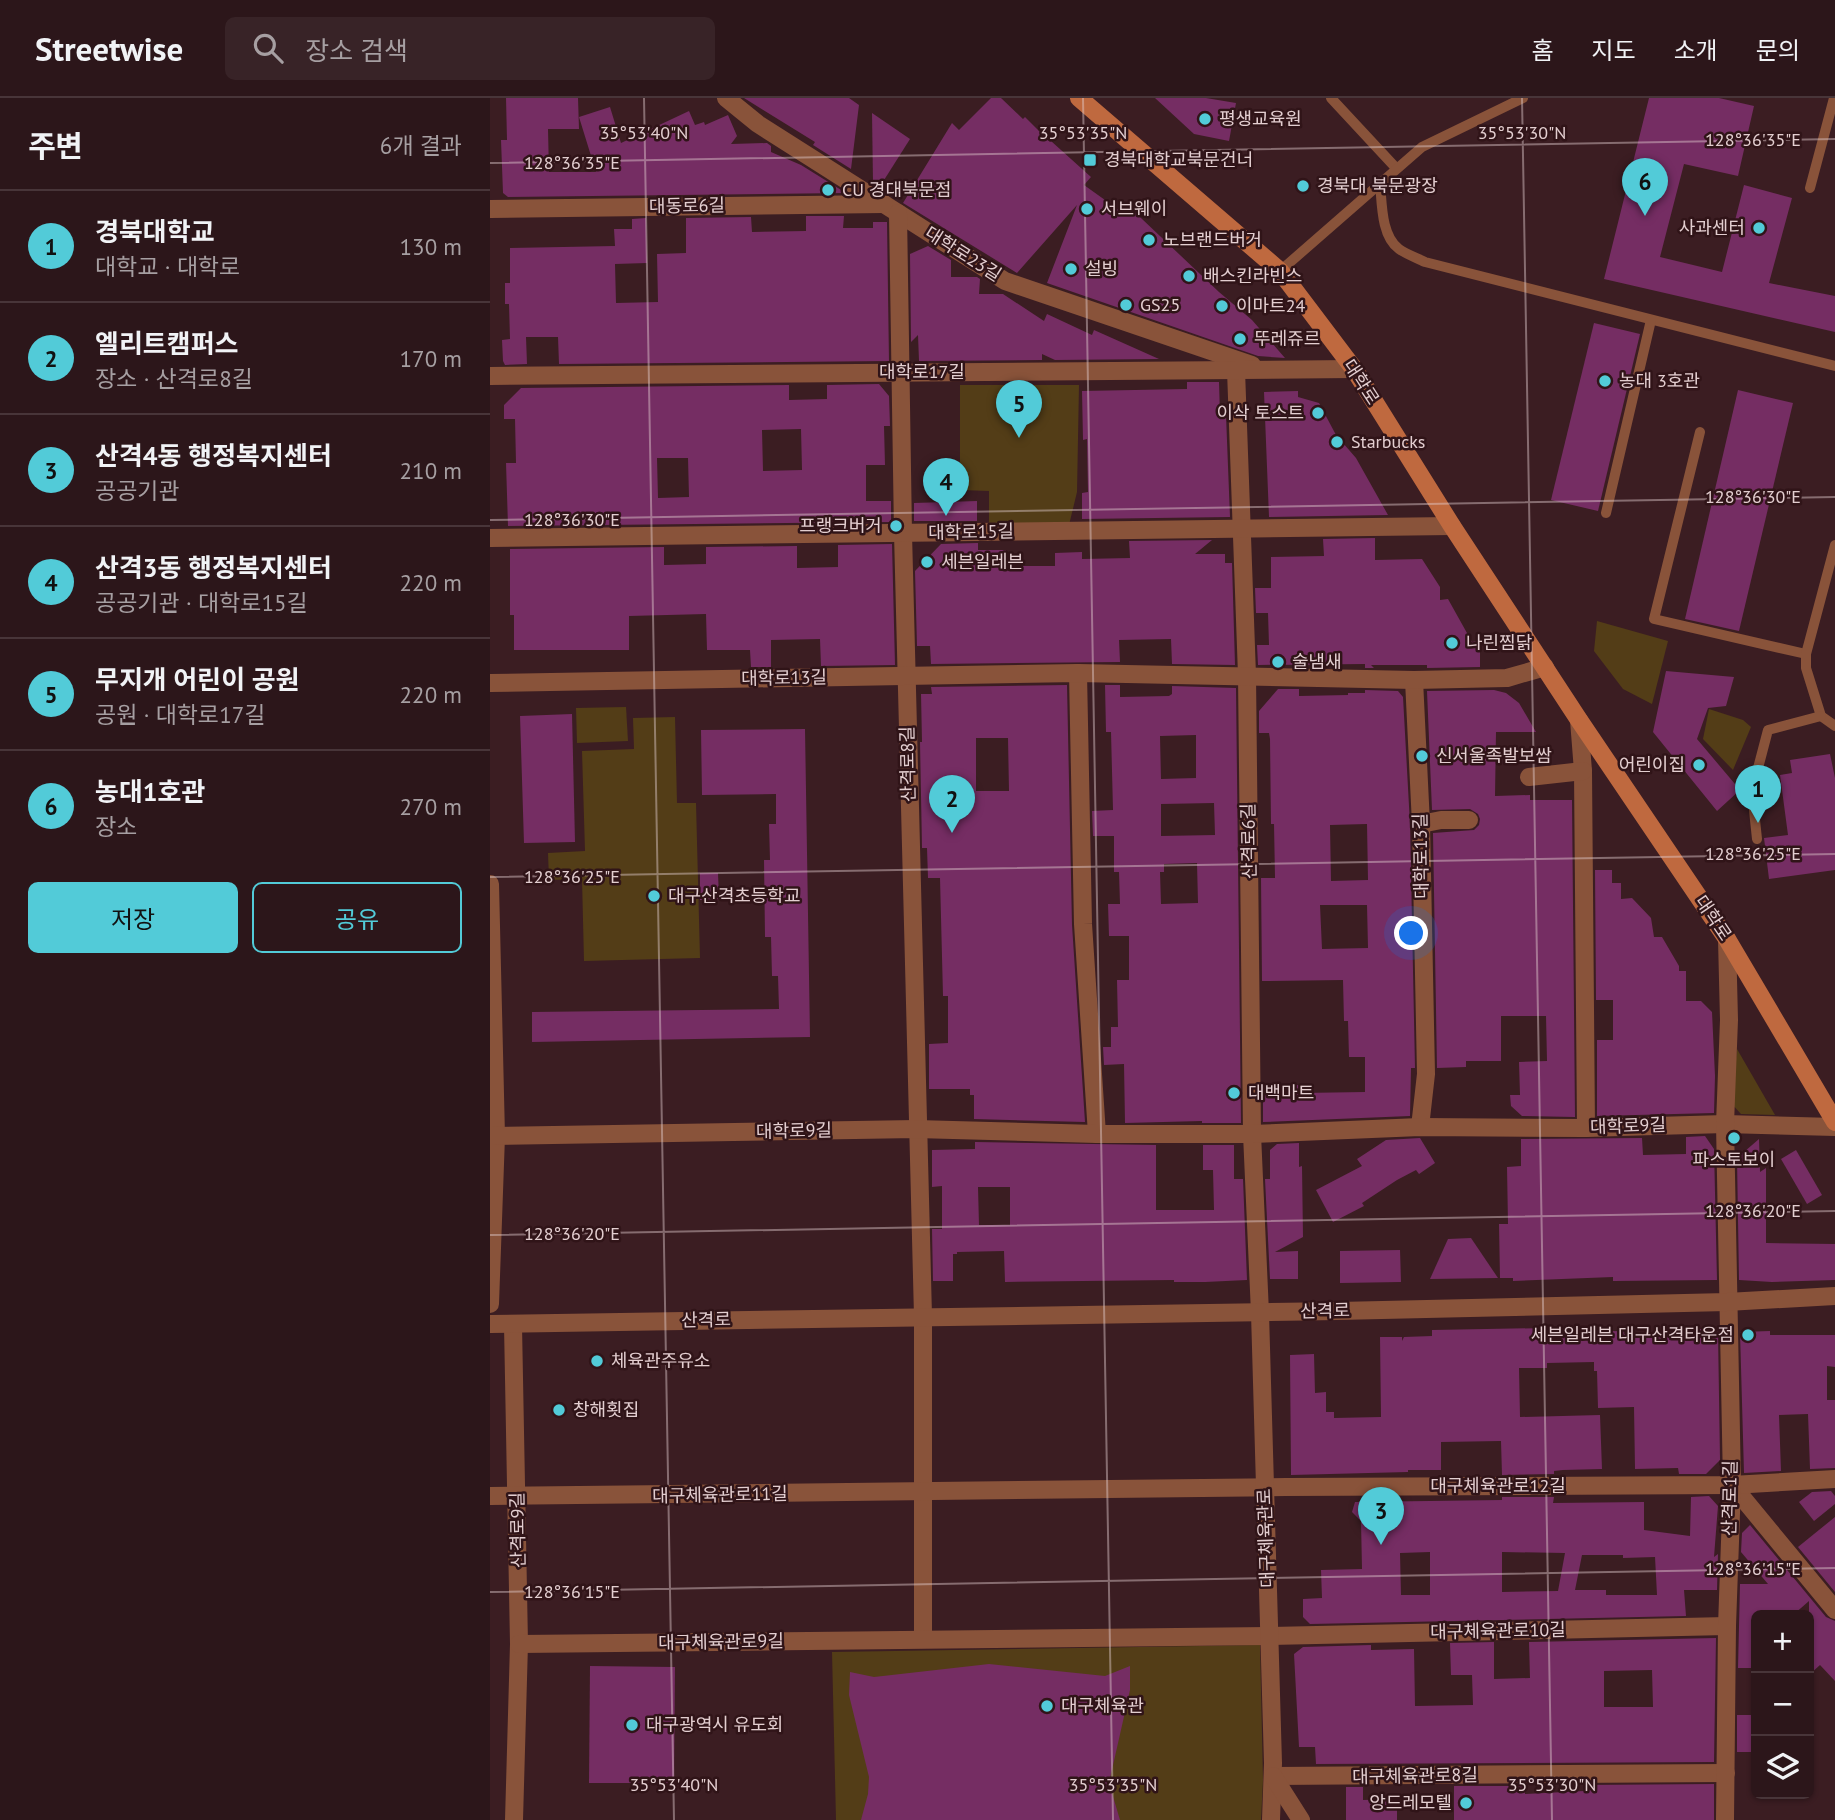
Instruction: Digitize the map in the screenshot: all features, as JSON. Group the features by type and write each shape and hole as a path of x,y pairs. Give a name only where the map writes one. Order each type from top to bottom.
{"main road":[{"name":"대학로","path":"1079,98 1280,271 1354,369 1452,526 1727,939 1835,1125"}],"street":[{"name":"대학로23길","path":"726,98 758,124 1005,281 1266,370"},
{"name":"대동로6길","path":"490,209 891,209"},
{"name":"산격로8길","path":"891,209 900,372 916,1129 923,1316"},
{"name":"대학로17길","path":"490,376 1354,369"},
{"name":"산격로6길","path":"1236,370 1247,675 1252,1134 1260,1312"},
{"name":"대학로15길","path":"490,538 1452,526"},
{"name":"대학로13길","path":"490,683 1078,673 1414,680 1507,678 1545,667"},
{"path":"1078,673 1084,936 1097,1134"},
{"name":"대학로13길","path":"1414,680 1421,824 1426,1074 1420,1127"},
{"name":"대학로","path":"1579,720 1583,771 1586,1128"},
{"path":"1529,777 1583,771"},
{"path":"1421,824 1441,820 1469,820"},
{"path":"490,884 493,1136 490,1304"},
{"path":"1727,939 1727,1301"},
{"name":"대학로9길","path":"493,1136 916,1129 1097,1134 1252,1134 1420,1127 1835,1125"},
{"name":"산격로","path":"490,1324 1260,1312 1835,1296"},
{"path":"1800,1299 1835,1304"},
{"name":"산격로1길","path":"1725,1820 1732,1485 1727,1301"},
{"name":"대구체육관로","path":"1260,1312 1273,1770 1271,1820"},
{"path":"923,1316 923,1639"},
{"name":"산격로9길","path":"513,1325 519,1644 514,1820"},
{"name":"대구체육관로12길","path":"1265,1487 1732,1485 1835,1479"},
{"path":"1732,1485 1835,1610"},
{"name":"대구체육관로11길","path":"490,1496 1265,1487"},
{"name":"대구체육관로10길","path":"1269,1636 1727,1626"},
{"name":"대구체육관로9길","path":"519,1644 1269,1636"},
{"path":"1273,1770 1301,1820"},
{"name":"대구체육관로8길","path":"1273,1770 1726,1773"}],"lane":[{"path":"1331,98 1396,168"},
{"path":"1280,271 1422,147 1522,98"},
{"path":"1810,188 1834,98"},
{"path":"1380,183 1384,217 1391,240 1399,249 1425,262 1835,366"},
{"path":"1606,513 1651,320"},
{"path":"1700,432 1654,619 1806,654"},
{"path":"1835,545 1806,654 1806,668 1821,716 1835,726"},
{"path":"1757,839 1752,791 1768,730 1821,716"}],"shaded area":[{"path":"960,385 1079,385 1077,492 1069,525 989,527 989,491 960,490"},
{"path":"1597,621 1668,641 1652,704 1623,689 1594,651"},
{"path":"626,707 628,741 577,743 576,708"},
{"path":"1709,709 1743,720 1751,727 1733,770 1703,739"},
{"path":"675,717 677,803 696,803 700,958 584,961 582,879 549,880 548,853 585,851 582,751 634,749 633,718"},
{"path":"1737,1049 1775,1115 1741,1114 1731,1103"},
{"name":"대구체육관","path":"1260,1645 1263,1780 1261,1820 836,1820 832,1652"}],"building":[{"path":"506,98 578,98 579,129 548,129 549,172 596,172 579,117 610,107 621,143 689,111 695,125 704,122 705,125 728,115 737,136 731,144 767,143 771,146 771,152 801,165 846,193 508,197 503,193 501,140 507,140"},
{"path":"744,98 849,98 859,105 851,169 813,145 815,142"},
{"path":"991,98 1001,98 1091,177 1084,185 1119,210 1122,200 1252,320 1285,358 1258,356 1047,283 1077,205 1017,273 903,203 952,123 959,130"},
{"name":"평생교육원","path":"1155,98 1206,98 1236,103 1229,141 1194,134"},
{"path":"1649,98 1719,98 1754,106 1738,176 1684,164 1660,257 1722,272 1744,185 1792,198 1769,283 1835,296 1835,332 1604,279"},
{"path":"872,113 910,139 879,188 873,183"},
{"path":"806,216 844,216 843,228 873,228 873,222 887,222 889,361 559,364 558,337 526,337 527,364 505,365 503,361 502,340 510,339 509,304 505,304 505,283 510,283 510,248 615,246 614,229 632,229 632,219 646,218 647,263 615,264 616,303 658,302 657,254 686,253 686,218 751,217 752,232 806,231"},
{"path":"928,246 951,260 951,277 980,279 979,294 1003,294 1044,321 1047,314 1092,335 1094,330 1159,359 1055,360 1042,354 1042,360 919,361 918,335 911,342 910,254"},
{"name":"농대 3호관","path":"1594,323 1640,334 1598,511 1551,500"},
{"path":"1187,382 1219,382 1220,415 1226,415 1230,517 1082,519 1082,493 1088,492 1087,439 1083,440 1082,391 1187,389"},
{"path":"879,384 889,396 890,426 884,426 885,465 866,465 866,501 891,501 891,522 508,526 506,463 516,463 515,419 504,419 504,405 521,388 789,385 789,400 827,399 827,385","holes":["801,429 802,470 763,471 762,430","657,458 688,458 689,497 658,498"]},
{"path":"1738,390 1793,403 1739,631 1685,619"},
{"path":"1298,391 1298,397 1319,403 1336,435 1356,458 1388,515 1269,517 1264,392"},
{"path":"977,501 977,521 914,521 914,503"},
{"path":"1375,538 1375,560 1422,559 1440,587 1440,600 1448,599 1472,642 1480,641 1480,667 1258,665 1257,645 1269,645 1268,613 1256,613 1255,588 1271,588 1271,557 1324,556 1323,539"},
{"path":"1212,540 1195,554 1225,554 1225,563 1232,563 1235,665 1172,664 1171,639 1119,640 1120,662 931,664 930,646 917,646 915,571 941,544 978,543 978,550 1006,550 1006,566 1055,566 1055,553 1082,552 1082,559 1130,558 1129,541"},
{"path":"892,544 895,665 821,666 820,639 771,640 771,667 751,667 750,650 707,650 706,614 629,616 629,650 514,650 514,615 510,615 510,549 664,547 664,565 706,564 706,547 797,546 797,568 838,567 838,545"},
{"name":"어린이집","path":"1666,671 1734,677 1726,706 1708,708 1697,739 1740,790 1717,811 1653,732"},
{"path":"1067,685 1072,925 1085,1122 974,1119 974,1095 970,1095 970,1089 929,1089 929,1044 948,1043 948,996 943,996 940,878 928,878 927,848 922,848 921,694 932,694 931,687","holes":["976,738 1008,738 1009,791 976,791"]},
{"path":"1105,685 1120,685 1120,697 1169,696 1172,694 1172,686 1236,688 1241,1123 1125,1123 1124,1064 1104,1065 1103,1047 1111,1047 1111,1027 1118,1027 1117,980 1129,980 1129,936 1109,936 1108,904 1120,904 1119,872 1114,872 1114,836 1093,836 1092,811 1113,810 1111,732 1106,732","holes":["1196,735 1196,778 1161,779 1160,736","1214,803 1215,835 1161,836 1161,804","1197,863 1198,903 1161,904 1160,872 1164,872 1164,864"]},
{"path":"1278,689 1299,689 1299,696 1348,695 1365,693 1365,690 1398,691 1403,697 1410,824 1415,1068 1411,1068 1410,1116 1263,1122 1263,1086 1301,1085 1301,1093 1365,1092 1365,1057 1349,1057 1348,1021 1344,1021 1343,980 1262,981 1261,878 1275,878 1270,739 1269,733 1259,733 1259,711","holes":["1367,824 1368,880 1331,881 1330,825","1320,905 1367,905 1368,948 1322,949"]},
{"path":"1494,690 1506,693 1519,703 1536,732 1496,732 1495,796 1530,795 1530,800 1572,800 1575,1117 1522,1116 1511,1106 1510,1095 1520,1095 1519,1062 1547,1061 1546,1016 1501,1016 1501,1061 1466,1061 1466,1067 1437,1068 1433,833 1474,830 1480,819 1478,814 1470,809 1432,810 1427,691"},
{"path":"572,714 575,842 524,843 520,716"},
{"path":"805,729 810,1037 532,1042 532,1012 779,1009 778,976 772,976 771,937 765,937 764,860 770,860 769,824 776,824 776,794 702,795 701,730"},
{"path":"1830,754 1835,778 1835,870 1769,879 1764,838 1788,835 1780,775 1792,773 1790,760"},
{"path":"1595,870 1612,870 1612,883 1621,883 1621,899 1632,898 1651,918 1654,937 1662,937 1679,966 1679,971 1686,971 1686,1001 1701,1001 1712,1012 1714,1113 1597,1116 1597,1040 1613,1040 1613,1000 1596,1000"},
{"path":"700,873 718,873 719,899 700,900"},
{"path":"1705,1136 1714,1149 1717,1280 1613,1281 1613,1277 1513,1281 1513,1278 1500,1278 1499,1224 1508,1224 1507,1167 1521,1166 1521,1139 1642,1138 1643,1155 1686,1154 1686,1137"},
{"path":"1420,1138 1435,1163 1419,1174 1416,1170 1397,1180 1362,1203 1364,1206 1333,1222 1316,1190 1362,1166 1357,1159 1386,1140"},
{"path":"1759,1139 1760,1172 1766,1168 1766,1243 1835,1244 1835,1280 1739,1280 1737,1158"},
{"path":"975,1142 1156,1145 1156,1210 1214,1210 1213,1170 1203,1170 1203,1145 1234,1145 1234,1179 1243,1179 1247,1280 1005,1282 1004,1251 957,1252 953,1254 953,1281 933,1281 932,1229 942,1229 942,1186 932,1187 932,1150 975,1149","holes":["978,1187 1010,1187 1010,1225 979,1225"]},
{"path":"1299,1143 1303,1237 1275,1252 1298,1251 1298,1279 1270,1279 1265,1179 1270,1179 1270,1150 1277,1144"},
{"path":"1796,1150 1822,1195 1807,1204 1781,1159"},
{"path":"1471,1238 1498,1278 1430,1279 1448,1239"},
{"path":"1400,1250 1401,1282 1340,1283 1340,1251"},
{"path":"1546,1328 1546,1332 1624,1331 1624,1334 1673,1333 1673,1329 1713,1329 1713,1333 1718,1332 1720,1460 1706,1474 1679,1474 1678,1468 1635,1469 1634,1407 1598,1408 1597,1371 1594,1371 1594,1362 1547,1363 1547,1368 1519,1368 1520,1417 1600,1415 1602,1469 1563,1470 1554,1471 1554,1474 1502,1475 1501,1441 1441,1442 1441,1470 1291,1475 1290,1355 1314,1354 1315,1393 1326,1392 1326,1412 1334,1412 1334,1418 1381,1417 1380,1337 1402,1337 1402,1341 1404,1337 1432,1336 1432,1330"},
{"path":"1770,1331 1770,1335 1835,1335 1835,1367 1827,1366 1827,1400 1835,1400 1835,1468 1810,1469 1808,1414 1779,1415 1781,1471 1744,1473 1740,1332"},
{"path":"1831,1491 1835,1496 1835,1504 1814,1521 1799,1502 1812,1492"},
{"path":"1709,1496 1718,1506 1714,1557 1718,1554 1717,1590 1684,1590 1686,1616 1310,1624 1303,1617 1303,1599 1322,1598 1321,1570 1362,1569 1361,1521 1352,1512 1355,1502 1554,1497 1553,1503 1644,1502 1644,1530 1690,1536 1691,1497","holes":["1430,1552 1430,1595 1401,1595 1400,1553","1502,1552 1565,1553 1558,1591 1502,1592","1582,1555 1655,1557 1657,1595 1606,1595 1606,1590 1575,1590"]},
{"path":"1835,1517 1835,1592 1798,1547"},
{"path":"1750,1525 1826,1617 1835,1621 1835,1681 1820,1665 1814,1670 1814,1610 1809,1610 1809,1601 1799,1610 1751,1610 1751,1668 1738,1668 1740,1584 1768,1584 1741,1552 1742,1533"},
{"path":"1716,1638 1714,1762 1316,1764 1315,1747 1299,1747 1294,1654 1303,1647 1371,1645 1371,1650 1414,1649 1415,1706 1473,1705 1472,1675 1451,1675 1450,1643 1494,1642 1494,1679 1530,1678 1529,1642","holes":["1652,1670 1653,1707 1604,1707 1604,1671"]},
{"path":"989,1664 1105,1676 1130,1666 1130,1690 1109,1783 1120,1820 861,1820 868,1794 869,1777 849,1695 850,1672 874,1677"},
{"name":"대구광역시 유도회","path":"590,1666 675,1667 674,1783 589,1783"},
{"path":"1737,1715 1751,1715 1751,1752 1737,1752"},
{"path":"1714,1784 1714,1820 1454,1820 1454,1786 1525,1786 1525,1794 1584,1791 1584,1785"},
{"path":"1346,1787 1363,1787 1363,1800 1397,1799 1397,1820 1346,1820"}],"place":[{"name":"평생교육원","path":"1205,119"},
{"name":"경북대학교북문건너","path":"1090,160"},
{"name":"경북대 북문광장","path":"1303,186"},
{"name":"CU 경대북문점","path":"828,190"},
{"name":"서브웨이","path":"1087,209"},
{"name":"농대1호관","path":"1645,216"},
{"name":"사과센터","path":"1759,228"},
{"name":"노브랜드버거","path":"1149,240"},
{"name":"설빙","path":"1071,269"},
{"name":"배스킨라빈스","path":"1189,276"},
{"name":"GS25","path":"1126,305"},
{"name":"이마트24","path":"1222,306"},
{"name":"뚜레쥬르","path":"1240,339"},
{"name":"농대 3호관","path":"1605,381"},
{"name":"이삭 토스트","path":"1318,413"},
{"name":"무지개 어린이 공원","path":"1019,438"},
{"name":"Starbucks","path":"1337,442"},
{"name":"산격3동 행정복지센터","path":"946,516"},
{"name":"프랭크버거","path":"896,526"},
{"name":"세븐일레븐","path":"927,562"},
{"name":"나린찜닭","path":"1452,643"},
{"name":"술냄새","path":"1278,662"},
{"name":"신서울족발보쌈","path":"1422,756"},
{"name":"어린이집","path":"1699,765"},
{"name":"경북대학교","path":"1758,823"},
{"name":"엘리트캠퍼스","path":"952,833"},
{"name":"대구산격초등학교","path":"654,896"},
{"name":"대백마트","path":"1234,1093"},
{"name":"파스토보이","path":"1734,1138"},
{"name":"세븐일레븐 대구산격타운점","path":"1748,1335"},
{"name":"체육관주유소","path":"597,1361"},
{"name":"창해횟집","path":"559,1410"},
{"name":"산격4동 행정복지센터","path":"1381,1545"},
{"name":"대구체육관","path":"1047,1706"},
{"name":"대구광역시 유도회","path":"632,1725"},
{"name":"앙드레모텔","path":"1466,1803"}]}
